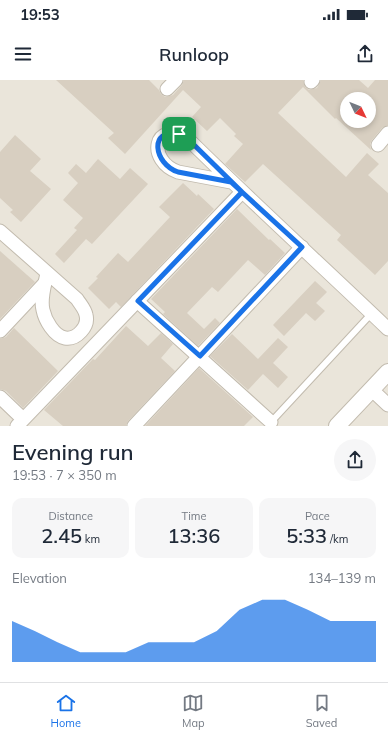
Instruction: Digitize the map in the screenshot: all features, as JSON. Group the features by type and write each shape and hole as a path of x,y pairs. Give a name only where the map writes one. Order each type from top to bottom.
{"street":[{"path":"231,182 171,170 161,160 157,151 160,138 166,134 172,133 179,134 187,138 231,182 388,329"},
{"path":"378,144 388,133"},
{"path":"0,397 20,422 242,192"},
{"path":"0,231 46,278 0,331"},
{"path":"134,426 302,247"},
{"path":"138,301 200,356 269,424"},
{"path":"337,426 388,372"},
{"path":"371,389 388,405"}],"lane":[{"path":"269,424 372,314"}],"shaded area":[{"path":"0,80 388,80 388,426 0,426"}],"building":[{"path":"56,80 149,80 165,97 173,95 182,85 184,80 303,80 305,87 309,90 317,88 321,80 359,80 368,88 375,80 388,80 388,125 382,128 372,140 370,144 371,150 347,128 376,128 376,92 340,92 340,122 336,118 335,119 303,87 278,113 346,177 367,153 379,164 368,175 388,193 388,261 375,275 337,240 341,235 263,164 245,182 225,164 243,144 234,136 236,134 220,118 207,131 192,117 201,107 183,90 125,154 108,138 114,133"},
{"path":"15,135 41,159 30,171 51,189 21,222 10,212 13,210 0,198 0,152"},
{"path":"98,159 120,179 130,168 148,184 92,244 86,239 64,263 55,254 77,230 74,228 83,218 63,200 78,183 68,173 76,164 86,173"},
{"path":"183,183 197,196 198,194 214,209 121,307 116,302 109,309 88,288 118,253 128,262 170,217 159,207"},
{"path":"237,209 269,240 270,239 285,253 265,275 248,260 218,292 212,287 187,313 204,329 215,318 220,323 198,346 163,314 165,312 151,299"},
{"path":"0,251 35,282 0,319"},
{"path":"315,281 327,292 316,303 325,311 315,321 306,313 284,336 273,325"},
{"path":"126,326 148,346 161,333 173,344 161,358 175,371 128,421 126,426 63,426 44,410 93,359 95,360"},
{"path":"14,328 58,371 23,408 6,391 0,389 0,339 6,337"},
{"path":"232,334 258,359 278,338 288,347 273,363 288,377 278,388 263,374 248,390 210,356"},
{"path":"199,368 253,417 244,426 145,426"}],"route":[{"path":"179,134 166,134 160,138 157,151 165,165 171,170 178,172 231,182 242,192 302,247 200,356 138,301 242,192 187,138 179,134"}]}
